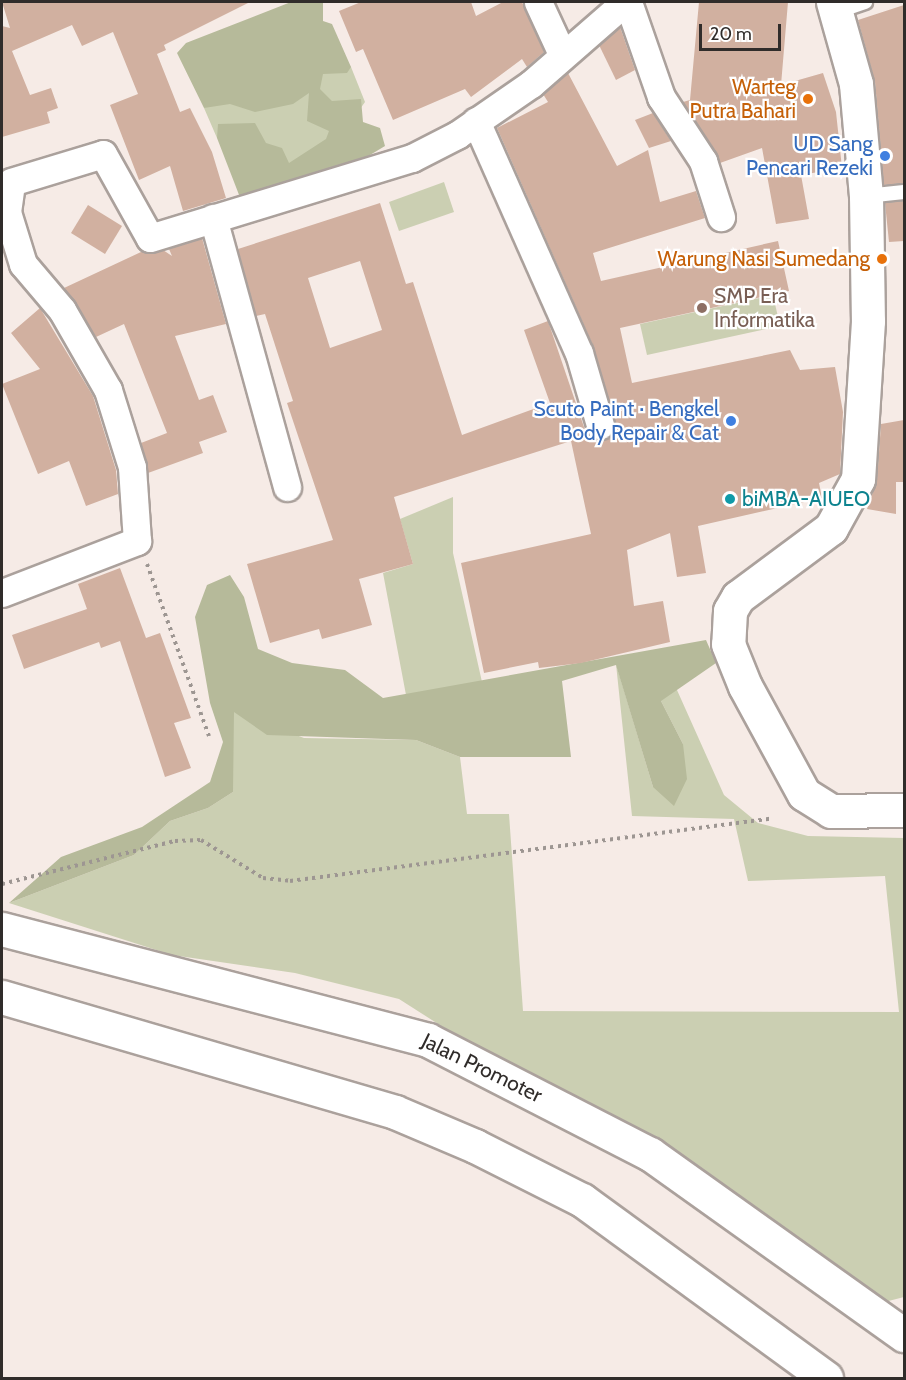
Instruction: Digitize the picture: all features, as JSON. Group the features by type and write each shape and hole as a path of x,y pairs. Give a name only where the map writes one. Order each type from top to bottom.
{"street":[{"path":"538,2 562,54"},
{"path":"2,593 137,541 132,467 108,390 62,310 23,264 6,212 6,173 103,154 150,238 412,158 476,122 627,2 661,97 703,161 721,217"},
{"path":"845,5 859,102 866,196 868,321 858,479 831,528 738,597 730,611 728,644 804,794 831,810 904,810"},
{"path":"476,122 579,353 600,425"},
{"path":"213,218 287,487"},
{"name":"Jalan Promoter","path":"2,929 428,1040 650,1154 904,1335"},
{"path":"2,997 395,1112 475,1146 582,1200 826,1378"}],"lane":[{"path":"866,196 904,192"}],"path":[{"path":"137,541 209,736"},
{"path":"2,884 175,841 201,840 264,878 290,881 770,819"}],"green space":[{"path":"291,2 323,2 323,21 332,24 351,67 347,73 323,74 320,89 332,101 361,99 363,122 380,128 385,146 365,158 241,200 217,138 218,124 255,123 266,143 282,148 289,163 326,139 329,131 307,121 309,93 293,104 255,112 230,104 204,108 177,53 186,43"},
{"path":"341,58 351,67 365,102 338,140 285,172 242,132 217,138 204,108 267,67"},
{"path":"444,182 454,212 399,231 389,202"},
{"path":"773,295 780,326 647,355 640,324"},
{"path":"453,497 453,553 482,682 406,695 383,573 413,564 400,519"},
{"path":"230,575 244,597 258,649 292,663 345,670 383,698 706,640 716,663 661,701 683,744 687,779 674,806 653,787 616,665 562,681 571,757 460,757 416,740 267,735 234,712 233,792 208,808 170,821 134,855 9,903 61,857 142,827 210,782 223,742 210,703 195,617 207,585"},
{"path":"664,661 724,795 758,823 808,836 904,838 904,1297 877,1304 399,999 295,973 172,955 9,903 134,855 170,821 208,808 233,792 233,711 304,738 416,740 460,757 467,814 509,814 523,1011 899,1012 885,876 748,881 734,819 632,816 616,664 653,787 683,744 661,701"}],"building":[{"path":"2,2 250,2 164,45 166,50 157,54 180,112 190,108 212,152 226,198 183,211 170,166 139,180 110,105 138,94 113,32 82,46 72,25 12,51 30,95 51,88 58,108 47,112 50,123 2,137 2,26 10,28"},
{"path":"361,2 471,2 476,16 503,2 522,2 544,52 527,67 522,59 471,97 465,89 393,120 363,49 356,52 339,11"},
{"path":"699,2 788,2 781,85 823,73 836,112 842,168 801,175 809,219 776,224 762,148 720,163 683,102 690,100"},
{"path":"904,5 904,183 884,185 875,82 858,20"},
{"path":"620,27 635,70 616,80 599,45"},
{"path":"568,73 617,166 648,150 660,202 696,191 705,218 593,253 601,281 778,241 789,291 620,328 632,383 790,350 800,370 835,367 843,412 840,474 819,483 822,498 698,526 706,573 677,577 670,533 627,550 634,606 663,601 670,642 581,663 539,668 538,662 484,673 461,563 591,534 571,441 394,497 413,564 359,579 372,625 322,639 319,629 270,643 247,564 333,540 287,403 293,401 265,314 256,316 238,249 380,203 406,284 413,282 462,435 550,403 524,330 548,321 585,430 596,440 605,440 615,421 594,348 497,128 548,102 543,94","holes":["360,261 382,330 330,348 308,278"]},
{"path":"653,113 671,141 649,148 635,120"},
{"path":"904,201 904,241 889,242 885,203"},
{"path":"88,205 122,226 105,254 71,233"},
{"path":"202,238 226,324 175,336 199,400 213,395 227,432 199,442 203,453 148,473 141,443 167,433 124,324 96,337 64,288 141,252 163,250 172,256 169,249"},
{"path":"40,308 93,396 116,470 118,494 86,506 69,461 38,474 2,384 40,369 11,333"},
{"path":"904,420 904,482 896,482 896,514 867,509 877,480 881,424"},
{"path":"120,568 146,638 160,633 191,718 174,723 191,768 165,777 120,641 101,648 99,642 24,669 12,635 87,609 78,584"}],"place":[{"name":"Warteg Putra Bahari","path":"808,99"},
{"name":"UD Sang Pencari Rezeki","path":"885,156"},
{"name":"Warung Nasi Sumedang","path":"882,259"},
{"name":"SMP Era Informatika","path":"702,308"},
{"name":"Scuto Paint · Bengkel Body Repair & Cat","path":"731,421"},
{"name":"biMBA-AIUEO","path":"730,499"}]}
